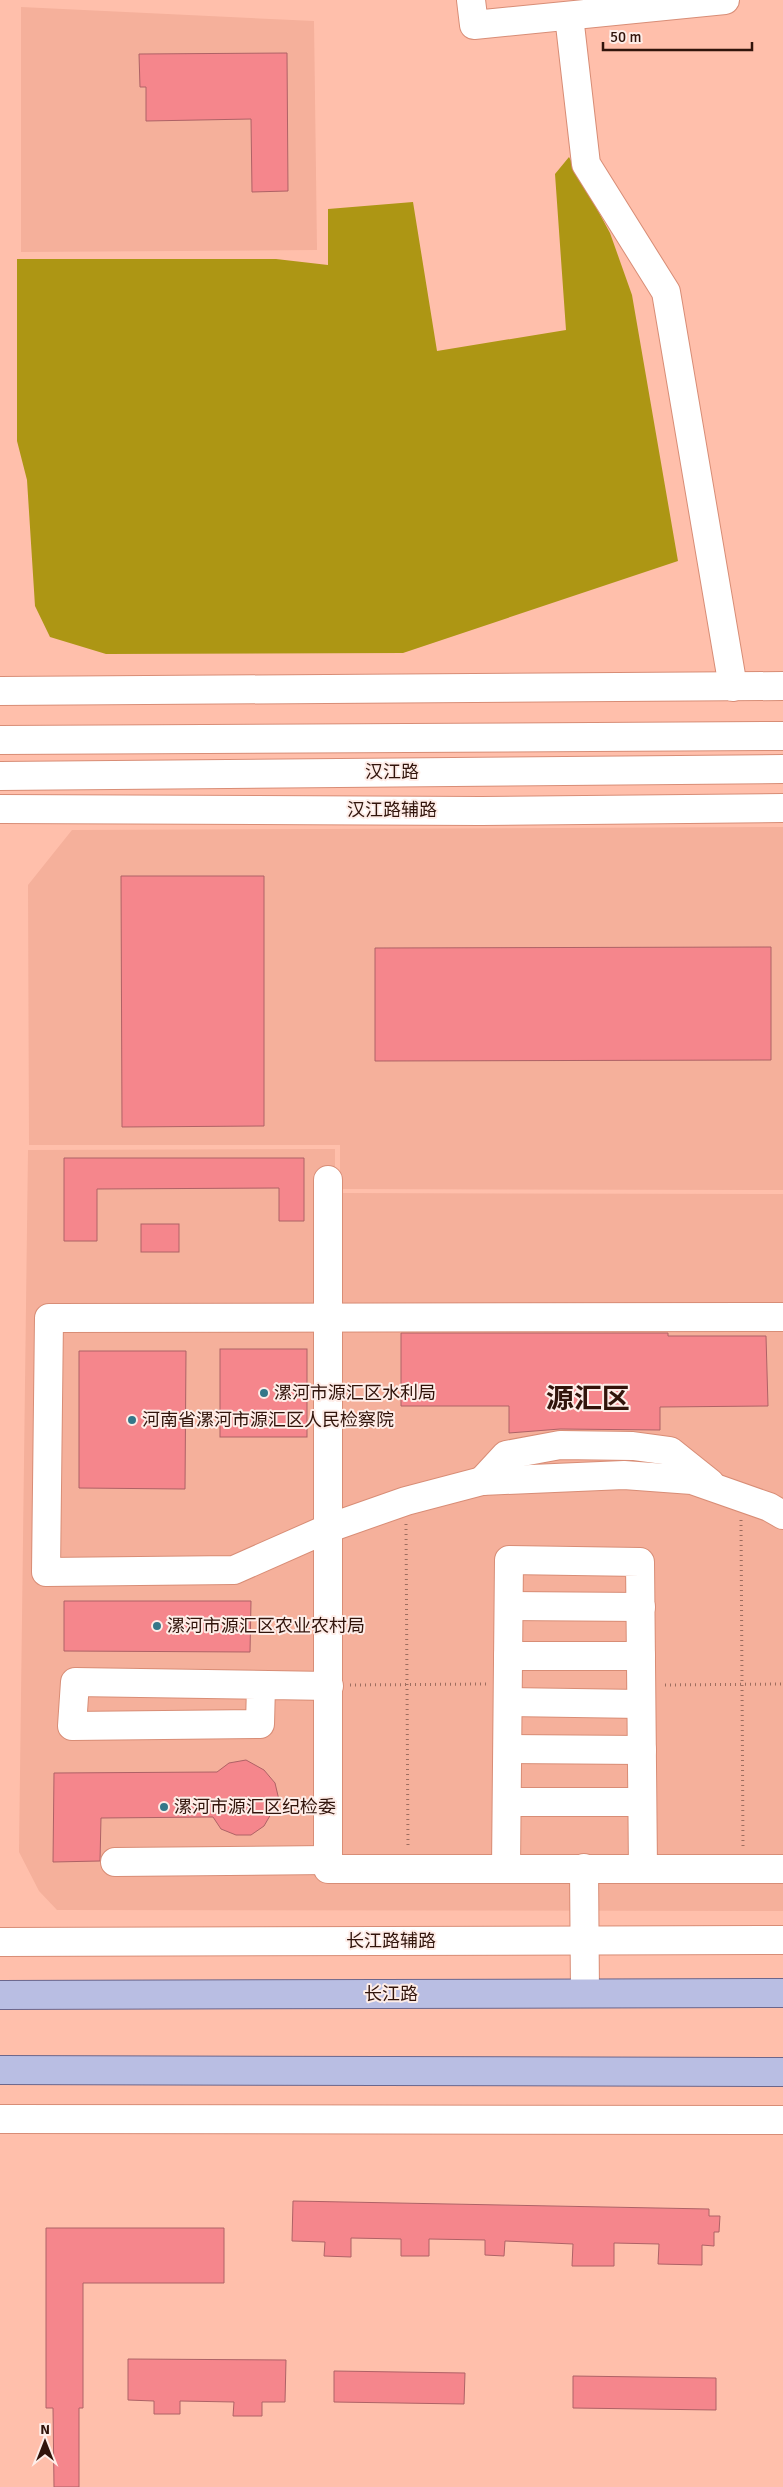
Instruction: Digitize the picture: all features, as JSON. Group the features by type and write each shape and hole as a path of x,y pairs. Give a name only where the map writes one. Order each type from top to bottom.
{"main road":[{"name":"长江路","path":"0,1995 783,1993"},
{"path":"0,2070 783,2072"}],"street":[{"path":"471,0 474,25 724,0"},
{"path":"569,16 586,164 666,292 733,687"},
{"path":"0,691 783,686"},
{"name":"汉江路","path":"0,740 783,736"},
{"name":"汉江路","path":"0,776 783,769"},
{"name":"汉江路辅路","path":"0,809 490,811 783,808"},
{"path":"328,1180 330,1528 328,1869 783,1869"},
{"path":"783,1317 49,1318 46,1572 234,1570 330,1528 406,1501 482,1481 624,1475 692,1480 783,1515"},
{"path":"506,1868 509,1560 640,1562 642,1868"},
{"path":"509,1606 641,1607"},
{"path":"508,1656 641,1656"},
{"path":"261,1686 260,1724 72,1726 75,1682 330,1686"},
{"path":"508,1693 642,1694"},
{"path":"508,1749 642,1750"},
{"path":"507,1802 642,1802"},
{"path":"115,1862 328,1860"},
{"path":"584,1868 585,1993"},
{"name":"长江路辅路","path":"0,1942 783,1940"},
{"path":"0,2119 783,2120"}],"path":[{"path":"729,1493 742,1684 744,1868"},
{"path":"406,1501 408,1869"},
{"path":"330,1686 408,1684 508,1693"},
{"path":"642,1694 742,1684 783,1684"}],"shaded area":[{"path":"21,7 314,21 317,250 21,252"},
{"path":"569,157 610,233 632,295 678,561 403,653 106,654 50,637 35,606 27,480 17,441 17,259 276,259 328,265 328,209 413,202 437,351 566,330 555,174"},
{"path":"783,827 783,1190 340,1189 340,1145 29,1145 28,885 72,830"},
{"path":"335,1149 335,1193 783,1194 783,1911 57,1910 39,1891 19,1852 28,1150"}],"building":[{"path":"287,53 288,191 252,192 251,119 146,121 146,87 140,87 139,54"},
{"path":"121,876 264,876 264,1126 122,1127"},
{"path":"771,947 771,1060 375,1061 375,948"},
{"path":"64,1158 304,1158 304,1221 279,1221 279,1188 97,1189 97,1241 64,1241"},
{"path":"141,1224 179,1224 179,1252 141,1252"},
{"path":"401,1333 668,1333 668,1336 766,1336 768,1406 660,1407 660,1430 560,1429 509,1433 509,1406 401,1406"},
{"name":"漯河市源汇区水利局","path":"220,1349 307,1349 307,1437 220,1437"},
{"name":"河南省漯河市源汇区人民检察院","path":"79,1351 186,1351 185,1489 79,1488"},
{"name":"漯河市源汇区农业农村局","path":"64,1601 251,1601 250,1652 64,1651"},
{"name":"漯河市源汇区纪检委","path":"246,1760 264,1770 275,1783 279,1800 264,1826 251,1835 236,1835 221,1829 213,1817 101,1818 100,1861 53,1862 54,1773 217,1772 229,1763"},
{"path":"293,2201 709,2209 709,2216 720,2216 719,2232 714,2232 714,2246 702,2245 702,2265 658,2264 659,2244 614,2243 614,2266 572,2266 573,2244 505,2241 504,2256 485,2255 485,2240 429,2239 429,2256 401,2256 401,2239 351,2238 351,2257 324,2256 325,2242 292,2241"},
{"path":"46,2228 224,2228 224,2283 83,2283 83,2408 79,2408 79,2487 54,2487 53,2408 46,2408"},
{"path":"128,2359 286,2360 285,2402 262,2402 262,2416 233,2416 234,2402 180,2401 180,2414 154,2414 154,2401 128,2400"},
{"path":"334,2371 465,2373 464,2404 334,2402"},
{"path":"573,2376 716,2378 716,2410 573,2408"}],"place":[{"name":"漯河市源汇区水利局","path":"264,1393"},
{"name":"河南省漯河市源汇区人民检察院","path":"132,1420"},
{"name":"漯河市源汇区农业农村局","path":"157,1626"},
{"name":"漯河市源汇区纪检委","path":"164,1807"}],"district":[{"name":"源汇区","path":"588,1398"}]}
